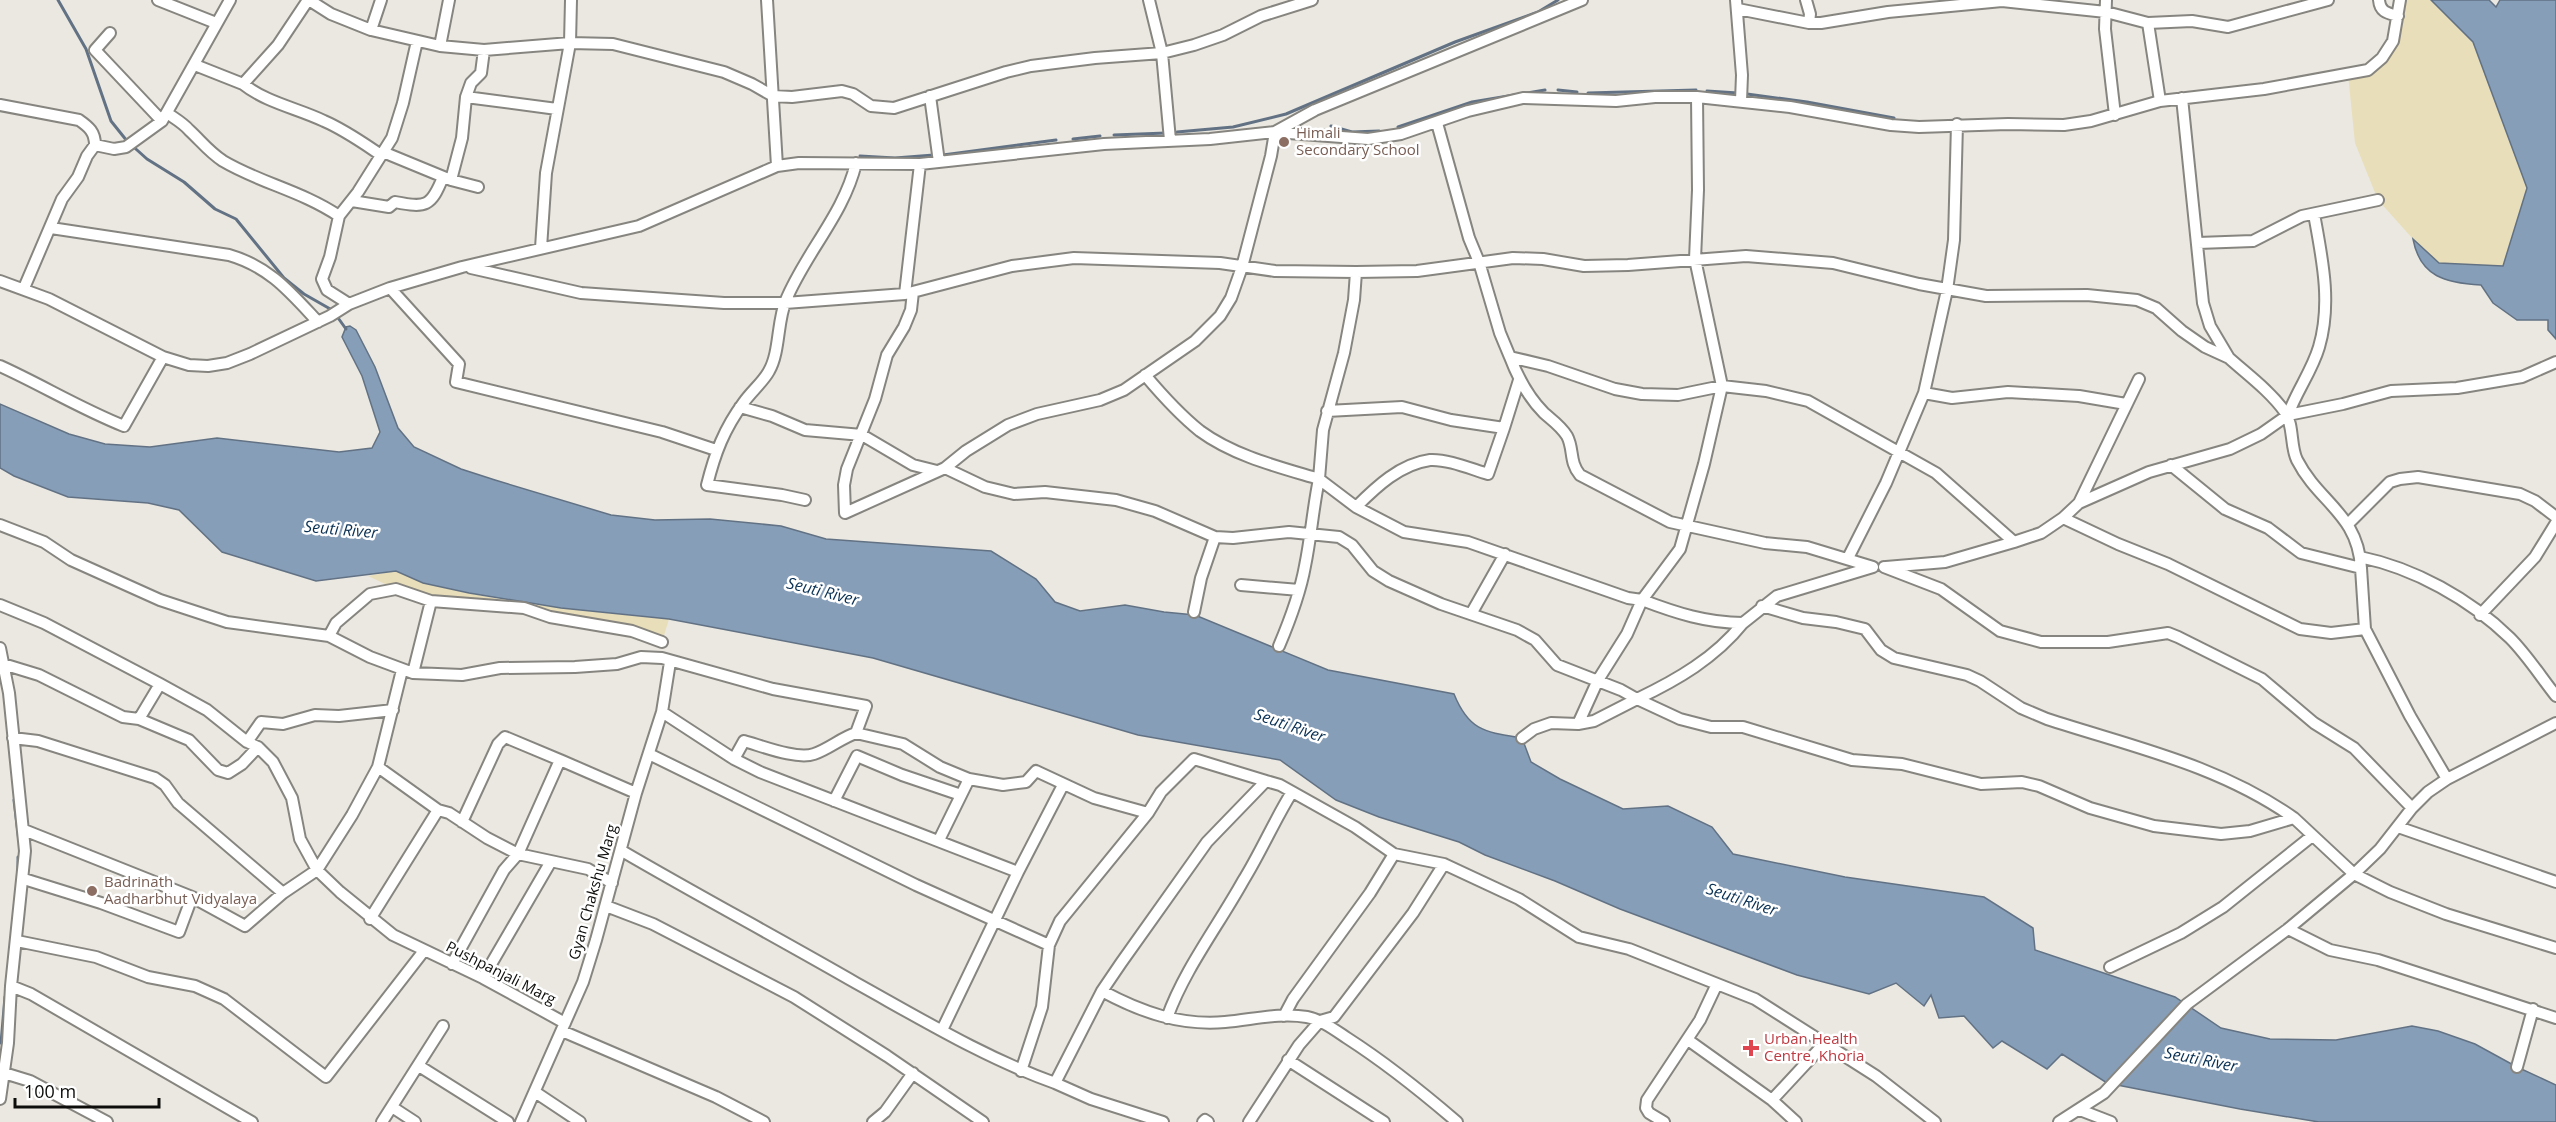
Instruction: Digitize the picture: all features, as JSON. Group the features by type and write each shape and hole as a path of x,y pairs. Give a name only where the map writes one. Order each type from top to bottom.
{"street":[{"path":"158,0 216,23"},
{"path":"96,145 114,149 126,147 164,117 230,0"},
{"path":"243,84 278,45 308,0 331,14 371,30 440,46 484,50 570,43 613,44 724,72 773,96 792,98 842,91 871,106 894,108 1031,66 1162,53 1223,34 1283,4 1312,0"},
{"path":"371,30 381,0"},
{"path":"440,46 449,0"},
{"path":"542,248 546,173 570,43 571,0"},
{"path":"767,0 777,166"},
{"path":"1149,0 1162,53 1170,140"},
{"path":"1275,132 1315,110 1582,0"},
{"path":"1806,0 1810,14 1809,23"},
{"path":"2106,0 2105,29 2115,115"},
{"path":"1741,101 1742,75 1737,5 1809,23 1888,12 2002,1 2106,12 2148,23 2192,21 2228,27 2328,0"},
{"path":"2379,0 2380,7 2385,13 2398,15"},
{"path":"0,281 24,288 163,357 189,365 208,366 227,363 318,322 344,307 390,288 462,267 639,226 777,166 799,163 920,164 1104,144 1210,140 1275,132 1368,139 1401,134 1478,109 1523,98 1616,101 1655,97 1697,97 1741,101 1891,125 1919,127 1957,124 2064,125 2115,115 2160,101 2264,89 2368,69 2382,58 2393,41 2400,0"},
{"path":"2148,23 2160,101"},
{"path":"110,33 94,50 164,117 189,129 208,151 223,161 258,178 308,197 339,216"},
{"path":"344,307 340,300 327,290 322,279 339,216 352,201 392,138 398,122 417,41"},
{"path":"352,201 389,207 395,202 421,206 435,197 447,178 462,138 466,97 471,83 481,73 484,50"},
{"path":"195,65 243,84 271,102 313,116 341,129 382,154 478,188"},
{"path":"930,96 939,162"},
{"path":"466,97 556,109"},
{"path":"1578,724 1598,680 1627,634 1642,600 1680,549 1688,527 1722,386 1695,259 1698,190 1697,97"},
{"path":"2182,98 2203,303 2210,326 2229,358"},
{"path":"0,105 79,120 89,127 95,136 96,145 87,156 78,177 62,199 24,288"},
{"path":"1437,123 1469,238 1479,262 1500,333 1519,380 1542,411 1563,430 1569,439 1574,468 1580,475 1670,522 1765,543 1807,547 1879,567 1941,589 2000,631 2041,642 2108,642 2168,633 2178,637 2262,678 2314,723 2354,748 2412,808"},
{"path":"1848,558 1924,393 1947,290 1956,225 1957,124"},
{"path":"920,164 909,293 911,310 904,327 887,355 862,435 847,469 844,485 845,513 941,469 1008,425 1037,414 1100,400 1124,390 1195,341 1220,316 1231,298 1242,267 1262,186 1272,156 1275,132"},
{"path":"805,500 706,485 716,450 740,407 769,372 785,303 792,287 841,206 851,185 856,163"},
{"path":"2198,243 2253,241 2302,216 2378,200"},
{"path":"2288,415 2313,363 2324,325 2325,276 2314,214"},
{"path":"51,228 229,255 249,261 285,286 318,322"},
{"path":"462,267 487,270 581,293 724,303 785,303 909,293 1012,266 1074,258 1220,262 1275,271 1356,272 1417,271 1513,258 1543,259 1584,266 1746,256 1833,263 1947,290 1986,296 2087,295 2137,300 2156,308 2182,331 2205,347 2229,358 2276,399 2288,415 2295,457 2306,477 2349,524 2361,562 2365,629 2410,716 2447,779"},
{"path":"1279,646 1299,590 1311,533 1327,411 1344,353 1354,300 1356,272"},
{"path":"390,288 459,364 456,382 662,432 716,450"},
{"path":"0,366 30,379 68,402 124,426 163,357"},
{"path":"1510,357 1548,366 1615,389 1642,394 1678,396 1722,386 1766,391 1808,401 1936,473 2014,542"},
{"path":"2079,503 2171,465 2230,449 2261,434 2288,415 2391,391 2457,388 2522,377 2556,362"},
{"path":"1145,375 1200,430 1222,445 1254,459 1319,479 1356,507 1404,532 1468,542 1686,616 1707,621 1743,623"},
{"path":"1522,738 1534,729 1551,723 1578,724 1594,721 1663,687 1726,644 1743,623 1762,606 1778,596 1879,567 1945,562 2041,533 2064,518 2079,503 2139,379"},
{"path":"1356,507 1381,482 1430,460 1488,474 1519,380"},
{"path":"1924,393 1953,398 2008,392 2079,396 2126,404"},
{"path":"740,407 772,416 805,430 862,435 914,465 941,469 986,487 1014,494 1045,492 1116,500 1155,511 1215,537 1311,533 1339,537 1352,544 1373,571 1389,581 1441,604 1526,635 1535,640 1557,665 1598,680 1680,719 1711,727 1743,727 1852,760 1902,764 1981,784 2022,782 2090,808 2154,826 2221,834 2250,831 2294,818"},
{"path":"1327,411 1402,407 1451,420 1504,429"},
{"path":"2171,465 2225,509 2268,528 2301,553 2401,568 2444,588 2510,638 2556,696"},
{"path":"2349,524 2390,482 2418,477 2520,494 2535,501 2556,517"},
{"path":"2064,518 2118,544 2168,564 2300,629 2331,633 2365,629"},
{"path":"2480,615 2535,557 2556,523"},
{"path":"0,525 44,542 71,560 108,578 200,614 227,622 329,636 407,671 462,675 500,668 617,664 641,657 662,658 773,689 866,706 856,733"},
{"path":"1194,612 1201,578 1215,537"},
{"path":"1471,614 1505,554"},
{"path":"1241,585 1299,590"},
{"path":"329,636 336,623 370,594 396,589 431,601 524,608 550,617 632,632 662,642"},
{"path":"24,830 192,897 245,926 283,893 316,870 352,815 378,767 393,710 431,601"},
{"path":"0,605 44,622 160,684 207,710 247,742 258,747 273,762 292,798 300,839 316,870"},
{"path":"1762,606 1803,618 1836,622 1865,629 1881,651 1894,658 1967,675 2021,708 2048,719 2215,773 2260,795 2294,818 2354,874 2390,892 2446,914 2556,948"},
{"path":"0,648 9,693 24,830 24,879 0,1099"},
{"name":"Gyan Chakshu Marg","path":"521,1122 583,982 622,851 636,793 662,712 670,662"},
{"path":"3,664 39,675 123,717 139,719 189,740 218,770 228,772 242,764 258,747"},
{"path":"139,719 160,684"},
{"path":"247,742 261,722 283,724 315,715 339,716 393,710"},
{"path":"662,712 734,759 760,772 1018,872"},
{"path":"2059,1122 2104,1093 2187,1004 2288,929 2354,874 2428,792 2447,779 2556,723"},
{"path":"734,759 744,741 802,756 812,755 856,733 903,744 940,767 969,779 1003,785 1026,782 1036,771 1063,785 1123,808 1148,813"},
{"path":"462,822 498,744 505,737 636,793"},
{"path":"13,738 38,741 155,778 165,785 178,803 283,893"},
{"path":"649,754 916,885 996,919 1049,945"},
{"path":"834,801 856,756 902,776 962,795"},
{"path":"1021,1071 1042,1007 1049,945 1060,921 1148,813 1161,792 1194,759 1280,785 1355,827 1394,854 1444,864 1519,899 1579,937 1629,949 1716,986 1755,999 1876,1076 1935,1122"},
{"path":"452,964 504,870 518,854 560,760"},
{"path":"378,767 438,810 518,854 550,863 588,869 612,883"},
{"path":"939,840 969,779"},
{"path":"1055,1083 1102,991 1207,842 1266,782"},
{"path":"942,1030 1018,872 1063,785"},
{"path":"1167,1018 1184,982 1244,881 1292,792"},
{"path":"370,919 438,810"},
{"path":"2398,827 2556,882"},
{"path":"2110,967 2181,933 2223,907 2312,836"},
{"path":"622,851 759,930 1021,1071 1091,1099 1163,1122"},
{"path":"1284,1016 1305,981 1370,893 1394,854"},
{"path":"483,978 550,863"},
{"path":"1249,1122 1288,1060 1320,1021 1334,1017 1413,913 1444,864"},
{"name":"Pushpanjali Marg","path":"316,870 370,919 423,952 483,978 563,1027 716,1097 762,1121"},
{"path":"24,879 190,936"},
{"path":"179,932 192,897"},
{"path":"606,906 653,924 794,997 913,1073 983,1122"},
{"path":"2288,929 2330,950 2378,960 2556,1018"},
{"path":"17,941 96,957 148,976 195,986 224,999 326,1077 423,952"},
{"path":"11,986 31,994 252,1122"},
{"path":"1665,1122 1649,1113 1646,1108 1647,1101 1688,1040 1716,986"},
{"path":"1102,991 1134,1008 1167,1018 1206,1023 1284,1016 1308,1017 1320,1021 1374,1056 1456,1122"},
{"path":"2517,1067 2533,1009"},
{"path":"382,1122 443,1026"},
{"path":"1688,1040 1772,1100 1796,1122"},
{"path":"1772,1100 1824,1044"},
{"path":"1288,1060 1384,1122"},
{"path":"419,1066 508,1122"},
{"path":"873,1122 885,1112 913,1073"},
{"path":"2,1078 30,1081 107,1122"},
{"path":"535,1092 580,1122"},
{"path":"392,1107 415,1122"},
{"path":"2080,1110 2111,1122"},
{"path":"1203,1122 1205,1120 1208,1122"}],"sand":[{"path":"2400,0 2431,0 2473,42 2527,188 2503,267 2439,263 2413,239 2378,200 2355,143 2348,74 2382,58"},
{"path":"396,571 437,586 479,595 568,609 669,619 662,642 524,608 431,601 368,576"}],"water":[{"path":"2431,0 2489,0 2496,7 2500,0 2556,0 2556,339 2548,330 2548,320 2517,320 2493,303 2481,285 2446,280 2436,276 2428,270 2416,252 2413,239 2439,263 2503,266 2527,188 2473,42"},
{"name":"Seuti River","path":"350,326 356,330 375,367 398,428 414,447 461,469 611,515 655,520 710,519 781,526 826,539 991,551 1036,579 1055,602 1080,611 1125,605 1195,615 1328,670 1454,694 1472,723 1498,734 1522,738 1531,762 1560,779 1623,809 1668,806 1712,827 1733,854 1845,877 1984,897 2033,928 2035,950 2175,997 2221,1028 2270,1039 2336,1040 2412,1026 2438,1031 2475,1044 2556,1085 2556,1122 2319,1122 2107,1083 2062,1054 2047,1069 2002,1041 1993,1048 1964,1016 1939,1018 1931,995 1924,1006 1896,983 1869,994 1797,975 1620,909 1555,881 1485,855 1459,842 1379,817 1336,800 1280,760 1138,735 873,658 669,619 561,608 469,593 423,583 396,571 316,581 222,552 179,510 148,503 68,497 14,476 0,468 0,404 69,434 105,444 150,447 217,438 339,452 372,448 380,432 362,376 342,337 346,327"}],"waterway":[{"path":"58,0 86,49 111,121 127,141 147,159 184,182 215,209 236,219 284,278 304,294 332,310"},
{"path":"1177,132 1233,127 1286,114 1455,42 1538,12 1558,0"},
{"path":"1398,127 1472,102 1545,90"},
{"path":"1558,90 1577,92"},
{"path":"1588,93 1696,90"},
{"path":"1707,91 1738,93"},
{"path":"1747,94 1894,118"},
{"path":"1331,126 1352,132 1379,131"},
{"path":"1114,135 1166,133"},
{"path":"1073,139 1100,136"},
{"path":"943,155 1056,140"},
{"path":"860,156 895,158 934,155"},
{"path":"336,315 346,329"},
{"path":"14,800 19,841"},
{"path":"18,857 18,871"},
{"path":"1,1043 5,997"}],"place":[{"name":"Himali Secondary School","path":"1284,142"},
{"name":"Badrinath Aadharbhut Vidyalaya","path":"92,891"},
{"name":"Urban Health Centre, Khoria","path":"1751,1048"}]}
